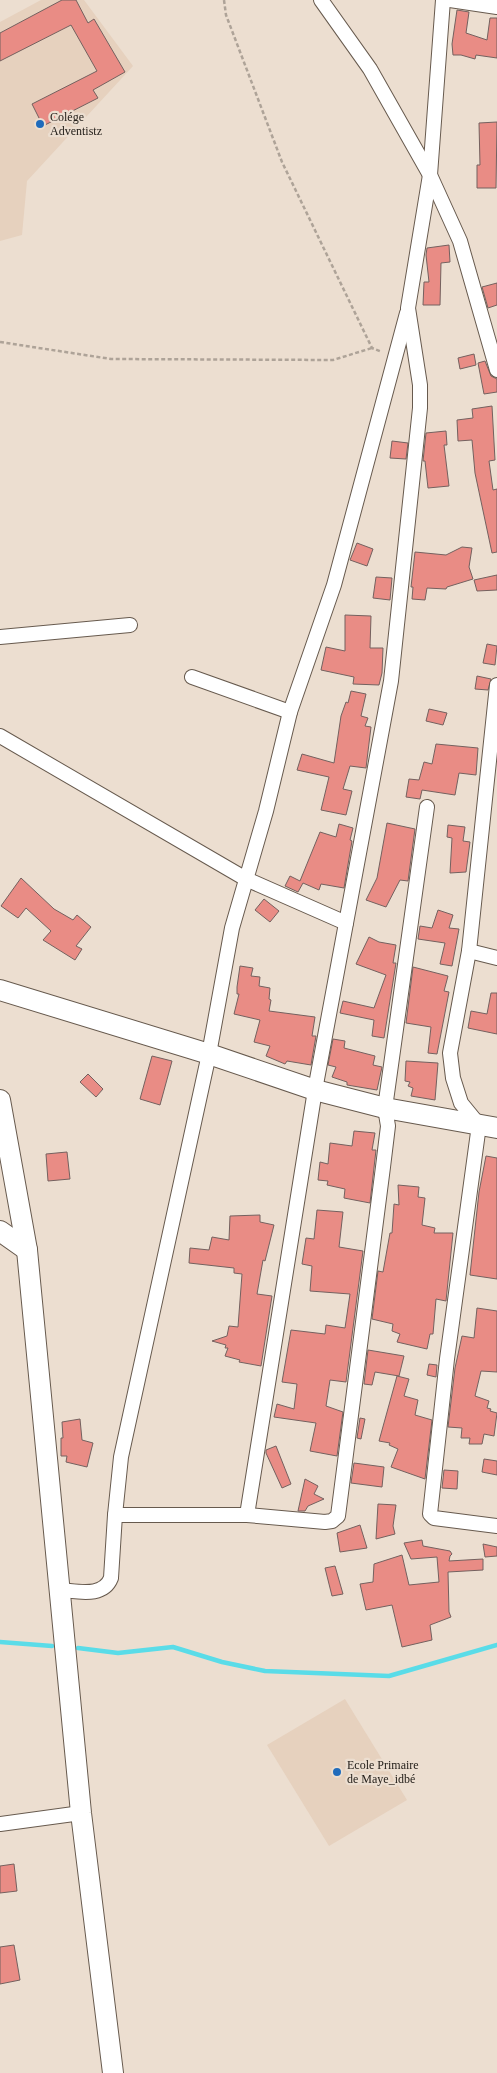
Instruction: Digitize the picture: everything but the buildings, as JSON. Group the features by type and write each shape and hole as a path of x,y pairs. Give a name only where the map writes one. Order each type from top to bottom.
{"street":[{"path":"321,0 370,69 430,175 460,241 497,370"},
{"path":"59,1590 90,1592 102,1590 108,1586 111,1578 115,1515 122,1457 210,1054 232,928 266,811 290,712 334,585 408,308 430,175 444,0"},
{"path":"450,0 497,7"},
{"path":"247,1516 316,1090 391,681 420,408 420,385 408,308"},
{"path":"0,638 130,626"},
{"path":"192,677 290,712"},
{"path":"488,1127 461,1103 453,1078 450,1053 469,951 497,684"},
{"path":"0,736 246,879 346,923"},
{"path":"115,1515 247,1516 325,1522 332,1521 338,1516 388,1126 385,1108 428,807"},
{"path":"469,951 497,958"},
{"path":"0,990 210,1054 316,1090 385,1108 488,1127"},
{"path":"0,1100 27,1250 81,1813 113,2073"},
{"path":"488,1127 447,1359 430,1514 434,1518 497,1526"},
{"path":"0,1230 27,1250"},
{"path":"0,1824 81,1813"}],"path":[{"path":"224,0 226,15 282,162 372,348"},
{"path":"0,342 111,359 332,360 372,348 395,358"}],"shaded area":[{"name":"Colége Adventistz","path":"41,0 84,0 133,66 27,181 22,235 0,241 0,22"},
{"name":"Ecole Primaire de Maye_idbé","path":"345,1699 407,1800 329,1846 267,1745"}],"waterway":[{"path":"0,1642 52,1646"},
{"path":"78,1648 118,1653 173,1647 222,1662 265,1671 389,1676 497,1645"}],"place":[{"name":"Colége Adventistz","path":"40,124"},
{"name":"Ecole Primaire de Maye_idbé","path":"337,1772"}]}
